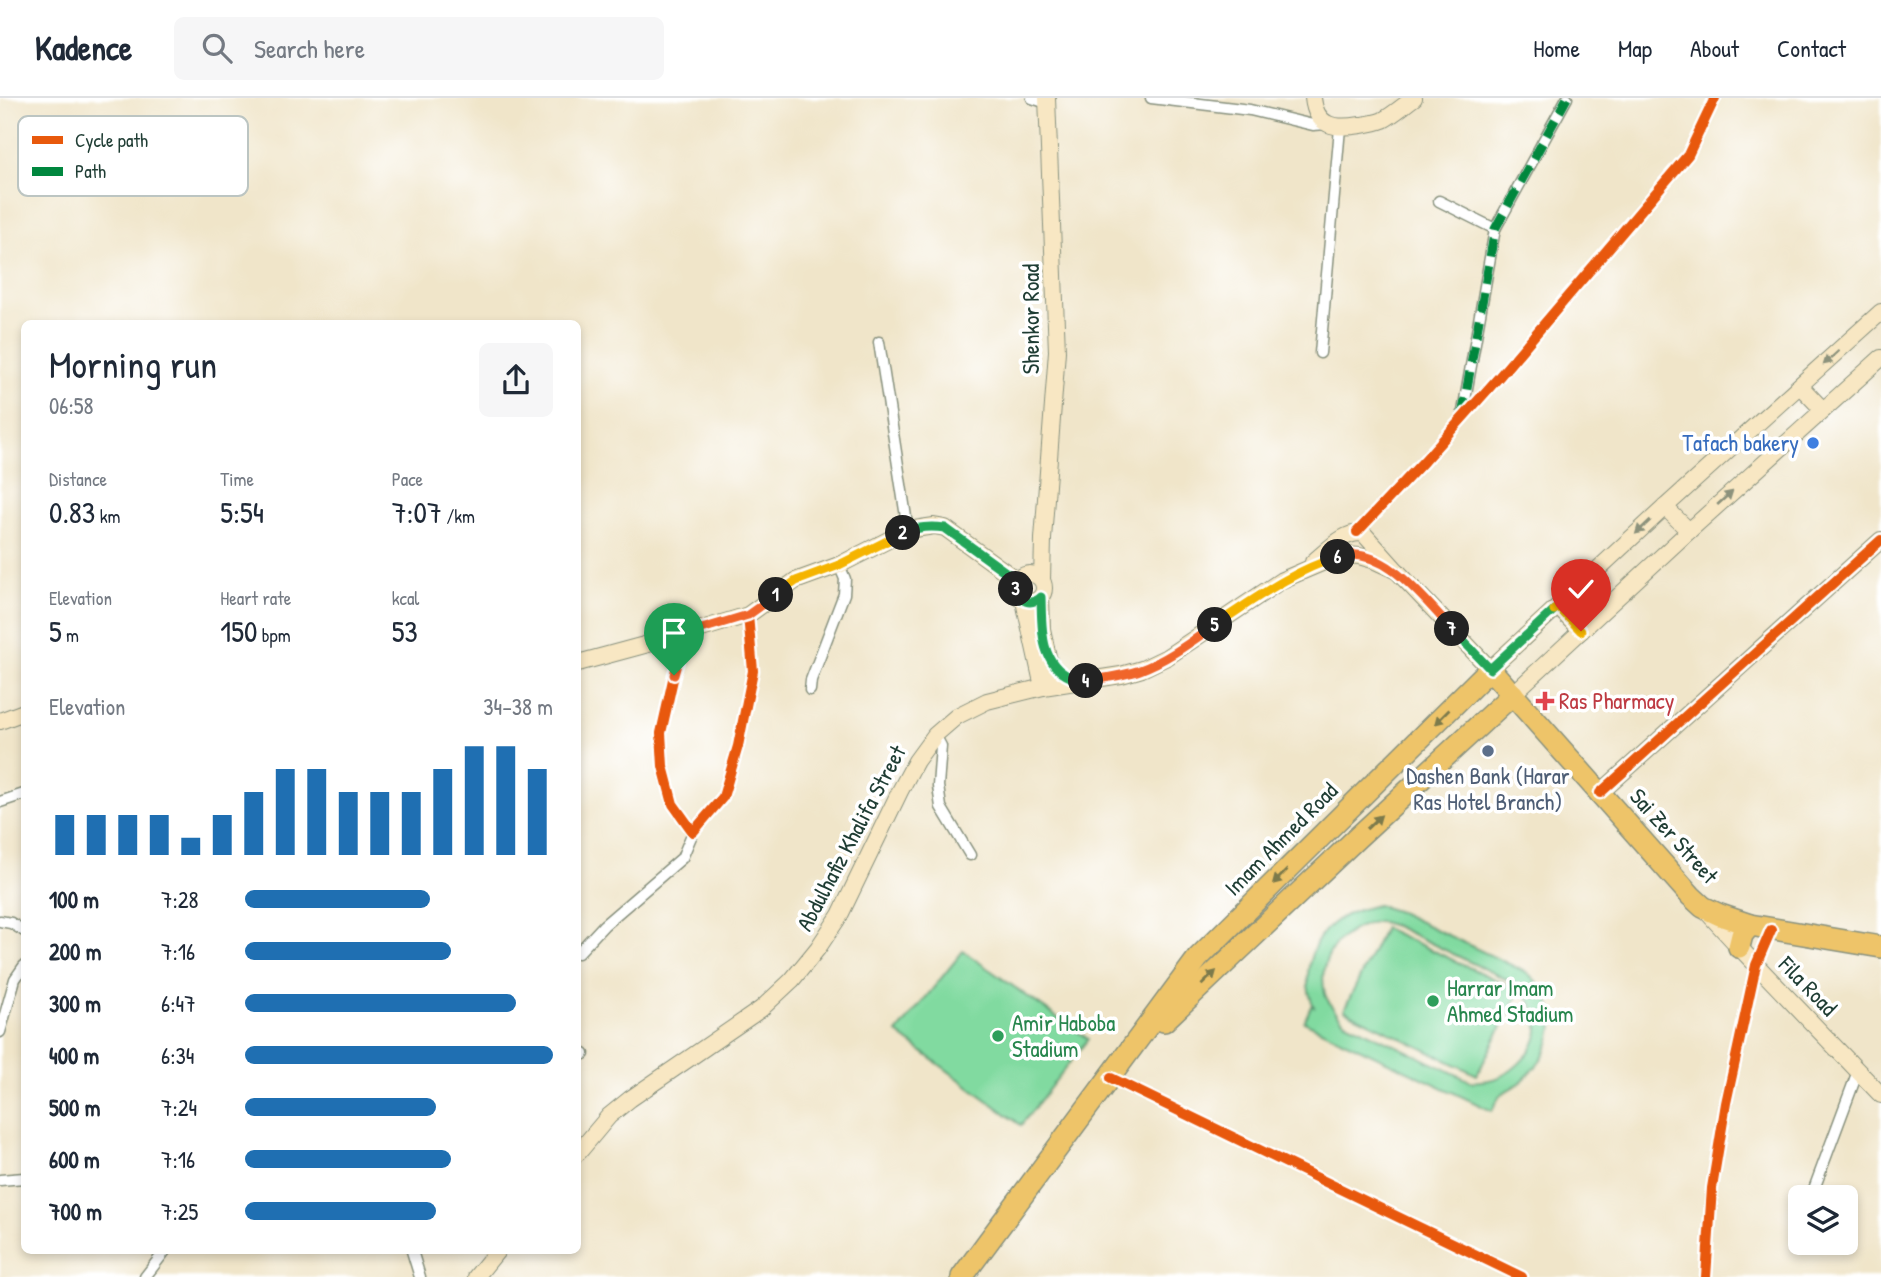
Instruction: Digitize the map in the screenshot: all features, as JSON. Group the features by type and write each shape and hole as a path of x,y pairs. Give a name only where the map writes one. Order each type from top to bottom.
{"highway":[{"name":"Sai Zer Street","path":"1490,669 1703,907 1761,928 1881,947"},
{"name":"Imam Ahmed Road","path":"962,1277 1198,958 1490,669"},
{"name":"Imam Ahmed Road","path":"1124,1059 1513,694"},
{"path":"1739,947 1742,935 1761,928"}],"main road":[{"path":"1313,98 1314,110 1319,117 1334,126 1380,122 1414,98"},
{"name":"Shenkor Road","path":"1030,578 1043,539 1057,351 1042,100"},
{"path":"1304,569 1349,535 1357,532 1364,534 1490,669 1881,312"},
{"path":"1513,694 1881,358"},
{"path":"1800,386 1823,410"},
{"path":"1665,507 1689,531"},
{"path":"581,662 748,615 796,581 839,565 908,530 934,526 945,528 1044,589 1041,597 1043,660 1021,692"},
{"path":"1600,793 1881,540"},
{"path":"1304,569 1345,555 1373,560 1397,571"},
{"name":"Abdulhafiz Khalifa Street","path":"581,1149 609,1116 630,1099 761,1009 792,980 840,915 916,761 934,735 957,716 987,701 1021,692 1142,669 1167,657 1282,580 1304,569"},
{"path":"1030,578 1016,585 1017,594 1024,601 1049,686"},
{"path":"1024,601 1033,602 1041,597"},
{"path":"1558,607 1581,631"},
{"path":"1043,660 1067,676 1081,681"},
{"path":"0,722 21,713"},
{"name":"Fila Road","path":"1703,907 1881,1095"},
{"path":"476,1277 495,1254"}],"street":[{"path":"1462,418 1495,229 1567,98"},
{"path":"1357,532 1462,418 1688,155 1715,98"},
{"path":"1157,99 1231,103 1313,125 1334,126 1320,353"},
{"path":"1439,201 1495,229"},
{"path":"878,342 908,530"},
{"path":"810,690 811,680 844,594 845,579 839,565"},
{"path":"581,950 604,925 682,858 693,832 723,797 738,746 754,671 748,615"},
{"path":"685,634 661,733 663,766 673,804 693,832"},
{"path":"934,735 941,746 938,786 941,807 970,855"},
{"path":"0,802 21,795"},
{"path":"0,921 11,923 21,929"},
{"path":"1706,1277 1712,1188 1761,928"},
{"path":"0,1032 15,979 21,970"},
{"path":"1815,1185 1858,1071"},
{"path":"1111,1078 1522,1277"},
{"path":"0,1180 21,1178"},
{"path":"145,1277 163,1254"},
{"path":"413,1254 420,1277"}],"green space":[{"path":"1377,905 1399,912 1528,973 1543,989 1549,1002 1553,1027 1546,1050 1532,1072 1500,1096 1492,1111 1304,1022 1311,1006 1314,1007 1308,972 1319,939 1341,918","holes":["1378,921 1395,926 1518,985 1534,1009 1538,1029 1530,1051 1511,1070 1497,1078 1472,1082 1344,1021 1330,1005 1325,994 1324,967 1335,946 1343,937 1365,925"]},
{"path":"1384,928 1520,991 1477,1075 1344,1010"},
{"path":"963,951 1088,1039 1021,1125 897,1033"}],"marked path":[{"path":"1462,416 1495,229 1567,98"}],"cycle path":[{"path":"1357,532 1499,377 1688,155 1715,98"},
{"path":"1600,793 1881,540"},
{"path":"685,634 661,733 663,766 673,804 693,832 723,797 738,746 753,671 748,615"},
{"path":"1706,1277 1712,1188 1726,1103 1756,965 1771,930"},
{"path":"1111,1078 1522,1277"}],"place":[{"name":"Tafach bakery","path":"1813,443"},
{"name":"Ras Pharmacy","path":"1545,701"},
{"name":"Dashen Bank (Harar Ras Hotel Branch)","path":"1488,751"},
{"name":"Harrar Imam Ahmed Stadium","path":"1433,1001"},
{"name":"Amir Haboba Stadium","path":"998,1036"}],"route":[{"path":"674,675 685,634 748,615 796,581 839,565 908,530 934,526 945,528 1018,581 1017,594 1024,601 1033,602 1041,597 1042,629 1048,658 1067,676 1081,681 1142,669 1167,657 1282,580 1304,569 1345,555 1373,560 1397,571 1490,669 1558,607 1581,631"}]}
